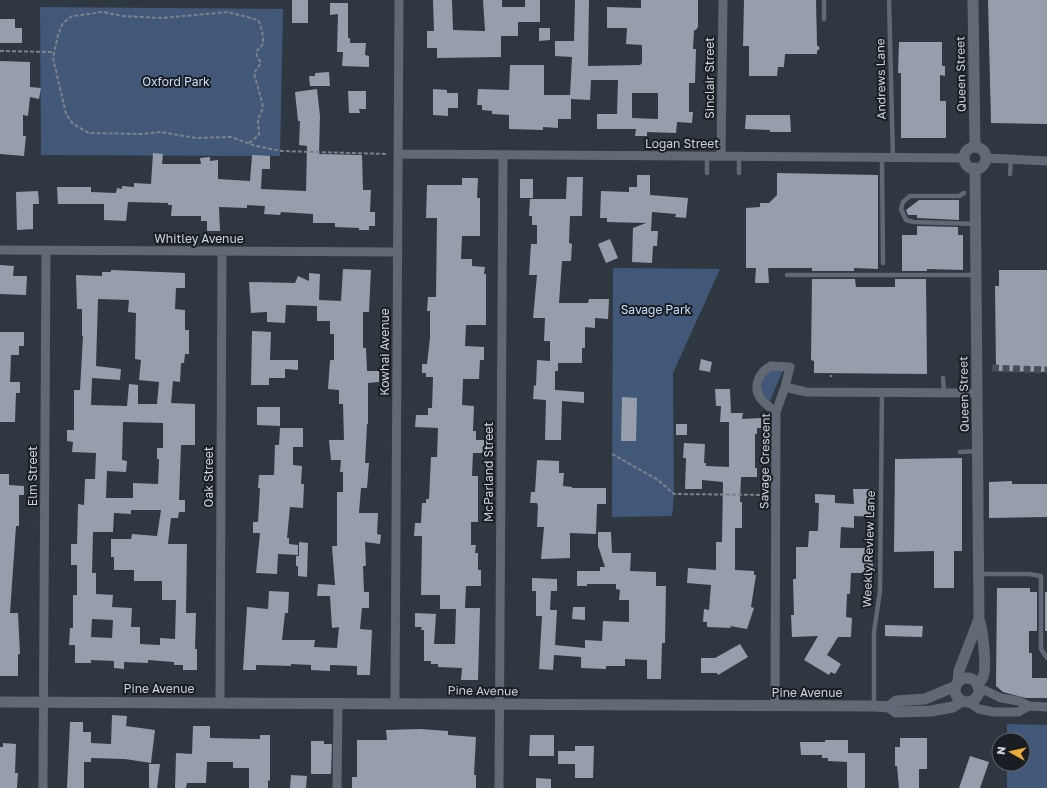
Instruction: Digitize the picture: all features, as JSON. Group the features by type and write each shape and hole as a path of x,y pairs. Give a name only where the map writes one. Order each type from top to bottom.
{"street":[{"name":"Kowhai Avenue","path":"395,703 399,0"},
{"name":"Sinclair Street","path":"721,156 723,0"},
{"name":"Queen Street","path":"972,0 975,147"},
{"path":"975,147 981,149 986,158 981,166 975,168 966,164 964,158 969,149 975,147"},
{"name":"Logan Street","path":"399,154 964,158"},
{"name":"McParland Street","path":"499,788 503,155"},
{"path":"986,158 1047,161"},
{"name":"Queen Street","path":"975,168 979,620 983,630 983,677 978,686"},
{"name":"Whitley Avenue","path":"0,250 398,252"},
{"name":"Elm Street","path":"43,788 46,250"},
{"name":"Oak Street","path":"220,703 222,251"},
{"name":"Savage Crescent","path":"775,706 776,412 786,387 790,366 770,366 760,374 757,387 758,394 776,412"},
{"path":"786,387 806,392 977,393"},
{"name":"Queen Street","path":"957,684 963,658 979,620"},
{"path":"889,707 896,700 925,699 968,679 1001,698 1019,701 1029,706 1047,706"},
{"path":"957,684 955,693 965,702 979,709 994,712 1018,712 1029,706"},
{"path":"965,702 977,697 978,686"},
{"name":"Pine Avenue","path":"0,702 874,706 889,707 896,712 931,712 965,702"},
{"path":"337,788 338,703"}],"lane":[{"path":"824,0 824,19"},
{"name":"Andrews Lane","path":"889,0 893,158"},
{"path":"707,156 707,173"},
{"path":"739,156 739,173"},
{"path":"882,158 883,263"},
{"path":"1010,174 1011,159"},
{"path":"975,193 962,192 959,196 910,196 903,202 902,214 906,220 914,222 976,224"},
{"path":"787,275 976,275"},
{"path":"943,378 944,392"},
{"name":"Weekly Review Lane","path":"874,706 874,632 880,591 883,452 882,392"},
{"path":"960,452 978,452"},
{"path":"979,574 1029,574 1041,576 1041,649 1047,658"}],"path":[{"path":"249,143 259,135 258,119 263,108 254,73 261,63 256,53 257,49 263,43 258,20 228,12 162,18 123,16 96,12 67,18 58,35 53,58 66,114 73,124 84,131 97,134 161,132 196,138 231,137 249,143 281,151 399,154"},
{"path":"0,51 54,52"},
{"path":"612,454 658,480 674,494 776,495"}],"green space":[{"name":"Oxford Park","path":"40,7 283,9 280,156 41,155"},
{"name":"Savage Park","path":"613,268 720,269 673,373 674,494 672,516 612,517"},
{"path":"775,369 783,370 770,401 762,392 762,382 765,374"},
{"path":"1007,724 1047,725 1047,788 1007,788 1007,772 1031,772 1031,732 1007,732"}],"building":[{"path":"292,0 308,0 308,23 292,23"},
{"path":"433,0 452,0 453,30 485,31 483,0 502,0 502,7 525,7 525,0 540,0 540,22 518,22 518,36 501,36 501,57 437,58 437,48 427,48 427,31 434,31"},
{"path":"575,0 589,0 588,66 640,65 642,63 642,45 626,44 627,28 607,28 607,7 641,8 641,0 698,0 698,27 694,30 693,49 696,49 695,83 689,83 689,112 693,112 692,123 677,122 676,133 647,132 647,136 635,136 636,129 597,129 597,114 617,114 618,80 591,80 590,100 571,99 571,119 558,119 558,128 543,127 543,130 509,129 509,115 492,114 492,111 482,110 482,105 477,105 478,89 509,90 510,65 544,65 544,95 570,95 572,57 555,56 555,41 574,41","holes":["632,93 658,93 658,119 632,118"]},
{"path":"744,0 816,0 817,45 820,48 817,51 817,54 785,54 784,67 778,67 777,76 749,76 749,46 743,46"},
{"path":"988,0 1047,0 1047,124 991,123"},
{"path":"330,3 348,3 348,38 350,38 350,43 366,43 365,55 369,56 369,67 342,66 343,52 337,52 338,14 330,15"},
{"path":"0,19 15,19 15,28 22,28 22,43 0,43"},
{"path":"539,28 550,28 550,40 539,41"},
{"path":"899,42 942,42 942,66 945,66 945,76 940,75 940,101 946,101 946,138 901,138 901,73 898,73"},
{"path":"0,61 30,62 30,87 41,88 39,99 30,97 28,116 23,115 23,136 26,136 24,156 0,154"},
{"path":"329,72 330,86 310,86 309,76 315,76 315,73"},
{"path":"317,89 320,116 319,154 362,155 363,190 371,190 370,212 375,212 375,226 369,226 369,230 335,227 335,223 313,223 313,214 281,212 280,215 264,214 265,206 247,205 247,208 219,207 220,231 207,231 207,221 201,221 201,216 171,216 172,205 168,205 168,203 128,202 126,221 104,220 104,204 58,204 57,187 91,187 91,192 116,193 117,188 122,189 122,186 134,187 134,183 151,184 153,153 163,154 162,164 201,164 200,158 210,157 210,161 218,160 218,179 250,181 252,155 270,156 270,169 262,169 261,189 306,191 307,146 299,145 300,121 298,121 295,92"},
{"path":"433,89 447,90 447,93 458,93 458,108 448,108 448,116 433,115"},
{"path":"348,91 366,91 366,109 359,109 360,113 349,113"},
{"path":"746,115 790,115 791,132 770,132 770,130 745,129"},
{"path":"777,173 878,175 878,269 854,268 854,271 812,271 812,268 768,268 769,283 755,283 756,268 746,268 746,208 760,207 760,203 769,203 777,195"},
{"path":"637,175 650,175 650,195 688,198 686,218 675,217 676,214 652,212 651,231 658,231 657,246 653,246 652,263 632,262 633,228 646,223 607,222 607,218 600,218 601,191 629,192 629,187 637,187"},
{"path":"567,177 583,177 582,216 570,216 569,243 572,244 571,261 562,261 559,303 588,303 589,299 609,299 608,319 595,318 595,328 585,327 585,348 582,348 582,363 558,363 558,371 555,371 555,390 584,392 584,403 562,401 561,440 545,440 546,400 533,399 534,385 536,386 537,360 550,361 550,341 544,341 545,318 533,318 537,275 529,275 531,244 537,244 537,225 532,225 532,216 529,216 530,199 566,199"},
{"path":"462,178 478,178 477,198 480,198 480,236 462,236 461,259 472,259 472,266 485,267 484,274 486,274 486,325 466,325 465,346 484,347 484,360 480,360 479,379 463,379 462,405 474,406 473,431 476,431 476,440 485,440 485,453 473,453 472,476 478,476 478,522 471,522 471,545 476,545 475,553 478,553 478,570 481,570 481,586 466,586 465,608 480,608 478,680 461,680 462,668 438,667 438,664 431,664 431,661 424,661 424,630 421,630 422,627 415,627 415,613 436,614 434,644 455,644 456,609 440,609 440,595 421,595 422,536 414,536 415,523 421,523 422,503 426,503 426,499 429,499 431,457 437,457 438,428 415,427 416,415 428,415 428,408 432,408 433,377 426,377 426,373 422,373 422,364 427,364 430,338 430,311 427,311 428,297 436,297 437,218 426,218 427,185 462,185"},
{"path":"520,179 533,179 533,198 520,198"},
{"path":"38,191 39,204 33,204 33,229 17,230 16,192"},
{"path":"919,200 959,200 959,220 917,218 917,215 908,215 906,210"},
{"path":"917,226 958,227 958,235 963,235 963,270 927,269 927,271 902,271 902,235 917,235"},
{"path":"610,239 618,258 606,263 598,244"},
{"path":"0,265 14,266 13,276 27,276 26,295 0,294"},
{"path":"343,269 371,270 369,312 363,312 363,348 366,348 367,371 379,371 379,382 368,383 368,424 365,463 369,463 367,488 361,488 359,513 378,513 377,534 381,535 380,544 365,542 366,566 363,566 364,592 369,592 369,608 362,608 360,629 372,630 370,675 357,675 357,666 330,665 330,671 311,670 311,665 256,665 256,670 243,670 247,607 268,609 269,591 289,592 288,613 285,613 282,640 315,640 314,647 337,648 339,627 332,628 330,596 317,596 318,584 335,585 332,546 337,546 337,492 343,492 343,472 340,472 341,460 331,460 329,440 344,440 343,404 339,404 339,390 328,389 330,360 334,360 334,334 330,334 330,321 317,321 317,306 286,305 285,323 267,322 267,312 251,313 249,282 295,283 298,276 309,281 309,273 320,274 319,300 341,301"},
{"path":"111,270 185,273 185,288 176,288 175,309 185,310 185,330 189,330 189,354 185,354 184,363 181,363 180,382 173,381 171,403 195,404 195,445 181,445 179,500 185,500 185,512 179,512 178,518 171,518 168,544 187,544 186,613 196,613 195,649 197,649 197,670 183,670 183,665 174,665 174,662 148,660 148,663 124,662 124,669 114,668 114,661 91,660 91,663 75,663 75,645 69,645 70,628 73,628 73,595 77,595 77,565 71,565 71,544 77,544 78,504 84,505 85,479 95,479 96,453 72,452 73,442 67,441 67,430 74,430 74,390 80,390 83,336 82,309 77,309 76,275 102,276 102,272 111,272","holes":["98,299 129,300 128,312 136,313 135,359 141,360 139,380 159,382 157,404 138,404 138,385 129,384 127,406 91,405 92,378 120,380 121,369 96,366","123,422 163,423 163,448 157,448 157,459 159,459 158,484 133,483 133,498 106,498 107,471 126,472 127,461 122,460","131,510 161,510 157,536 132,534 131,539 111,539 111,557 114,557 114,570 134,570 134,581 162,581 162,600 176,600 175,639 160,638 160,645 140,644 140,627 131,627 132,608 112,607 113,595 96,594 96,573 92,573 93,532 113,532 114,513 131,514","92,619 113,620 112,638 91,637"]},
{"path":"999,270 1047,270 1047,372 996,371 995,286 999,286"},
{"path":"812,279 855,279 856,287 895,287 895,279 926,279 927,374 814,373 814,361 811,360"},
{"path":"252,331 271,332 270,360 298,360 298,370 285,369 285,378 269,378 269,385 251,385"},
{"path":"0,332 24,332 24,346 19,346 19,355 11,355 10,382 20,382 20,393 16,393 15,422 0,422"},
{"path":"701,359 712,362 710,372 699,370"},
{"path":"715,389 730,389 731,413 743,413 742,419 761,418 761,428 757,428 757,434 755,434 755,468 757,468 757,477 741,477 740,502 742,502 742,528 735,528 735,570 754,571 754,575 756,575 751,607 754,608 747,629 730,626 731,628 707,627 707,622 703,622 704,609 709,610 711,585 687,583 688,568 716,570 716,542 722,542 723,482 702,480 702,489 685,489 686,458 683,458 684,443 705,444 704,463 706,463 706,466 729,467 729,422 720,422 721,406 716,406"},
{"path":"622,397 637,398 636,441 621,441"},
{"path":"257,407 280,407 280,426 257,425"},
{"path":"676,424 687,424 687,435 676,435"},
{"path":"280,428 303,428 303,447 293,447 293,465 302,466 301,484 304,484 303,508 290,507 287,538 289,538 289,544 298,545 298,555 278,554 277,574 256,573 260,533 253,533 253,522 258,522 260,488 258,488 259,475 274,475 275,445 279,445"},
{"path":"962,458 962,551 954,551 954,588 934,588 934,551 894,552 895,459"},
{"path":"537,460 559,461 559,473 564,473 563,486 572,488 606,488 606,504 597,504 596,534 570,533 570,558 541,559 544,527 537,527 537,503 530,503 531,492 535,492"},
{"path":"0,474 9,474 9,485 24,486 24,495 19,495 19,526 16,526 10,613 18,613 20,654 18,654 18,676 0,676"},
{"path":"1012,481 1012,484 1047,484 1047,517 989,518 989,482"},
{"path":"853,489 875,489 875,517 854,516 854,528 841,527 840,548 870,548 870,557 873,557 873,573 851,573 850,594 847,594 846,617 852,618 851,637 838,637 827,655 841,664 835,674 831,672 829,675 804,660 818,636 792,637 791,615 794,615 793,579 796,579 796,547 808,547 809,531 818,531 819,503 815,503 815,494 835,495 835,503 854,504"},
{"path":"598,532 611,532 612,553 631,553 630,571 656,572 656,586 666,586 665,643 662,643 661,679 647,679 647,660 625,659 625,666 606,666 606,669 581,668 581,657 554,655 553,670 539,669 542,616 536,616 536,591 532,591 532,578 557,579 557,591 551,591 550,610 557,610 555,645 585,648 585,640 602,641 603,621 629,622 629,600 619,600 620,590 616,589 616,584 587,584 587,586 577,586 577,571 600,571 600,567 605,567 598,546"},
{"path":"299,542 308,543 307,577 298,576 296,556 299,556"},
{"path":"997,588 1030,588 1030,592 1037,592 1037,631 1029,631 1029,653 1032,653 1032,678 1047,678 1047,698 1026,698 1003,692 996,686"},
{"path":"1045,592 1047,592 1047,631 1045,631"},
{"path":"573,607 585,607 585,620 572,619"},
{"path":"885,625 923,626 922,637 885,636"},
{"path":"740,644 748,657 718,675 717,673 701,673 701,658 715,658"},
{"path":"112,715 127,716 126,726 155,730 151,763 125,759 91,758 91,762 84,762 84,788 67,788 70,722 83,722 83,732 91,732 91,743 111,744"},
{"path":"193,726 210,726 210,738 260,739 260,735 270,735 270,781 268,780 268,788 249,788 249,768 233,768 233,762 207,762 206,783 187,783 186,788 175,788 176,753 192,754"},
{"path":"420,729 448,731 448,735 476,737 474,775 476,775 476,788 352,788 352,777 357,777 357,740 387,740 386,730"},
{"path":"530,735 554,735 554,756 529,756"},
{"path":"900,738 927,738 927,769 919,769 919,788 899,788 897,766 895,766 895,747 900,747"},
{"path":"825,740 848,740 848,753 865,753 865,788 847,788 847,762 828,761 828,758 822,758 822,755 801,755 800,742 825,742"},
{"path":"311,741 324,741 324,744 332,744 331,774 311,774"},
{"path":"3,743 16,744 15,773 18,773 17,788 0,788 0,747 3,747"},
{"path":"575,746 594,746 593,778 575,778 575,764 558,764 558,751 575,751"},
{"path":"970,756 989,762 980,788 959,788"},
{"path":"149,764 160,764 157,788 149,788"},
{"path":"291,775 307,776 306,788 290,788"},
{"path":"536,778 551,779 551,788 536,788"}],"tunnel":[{"path":"992,368 1047,370"}]}
